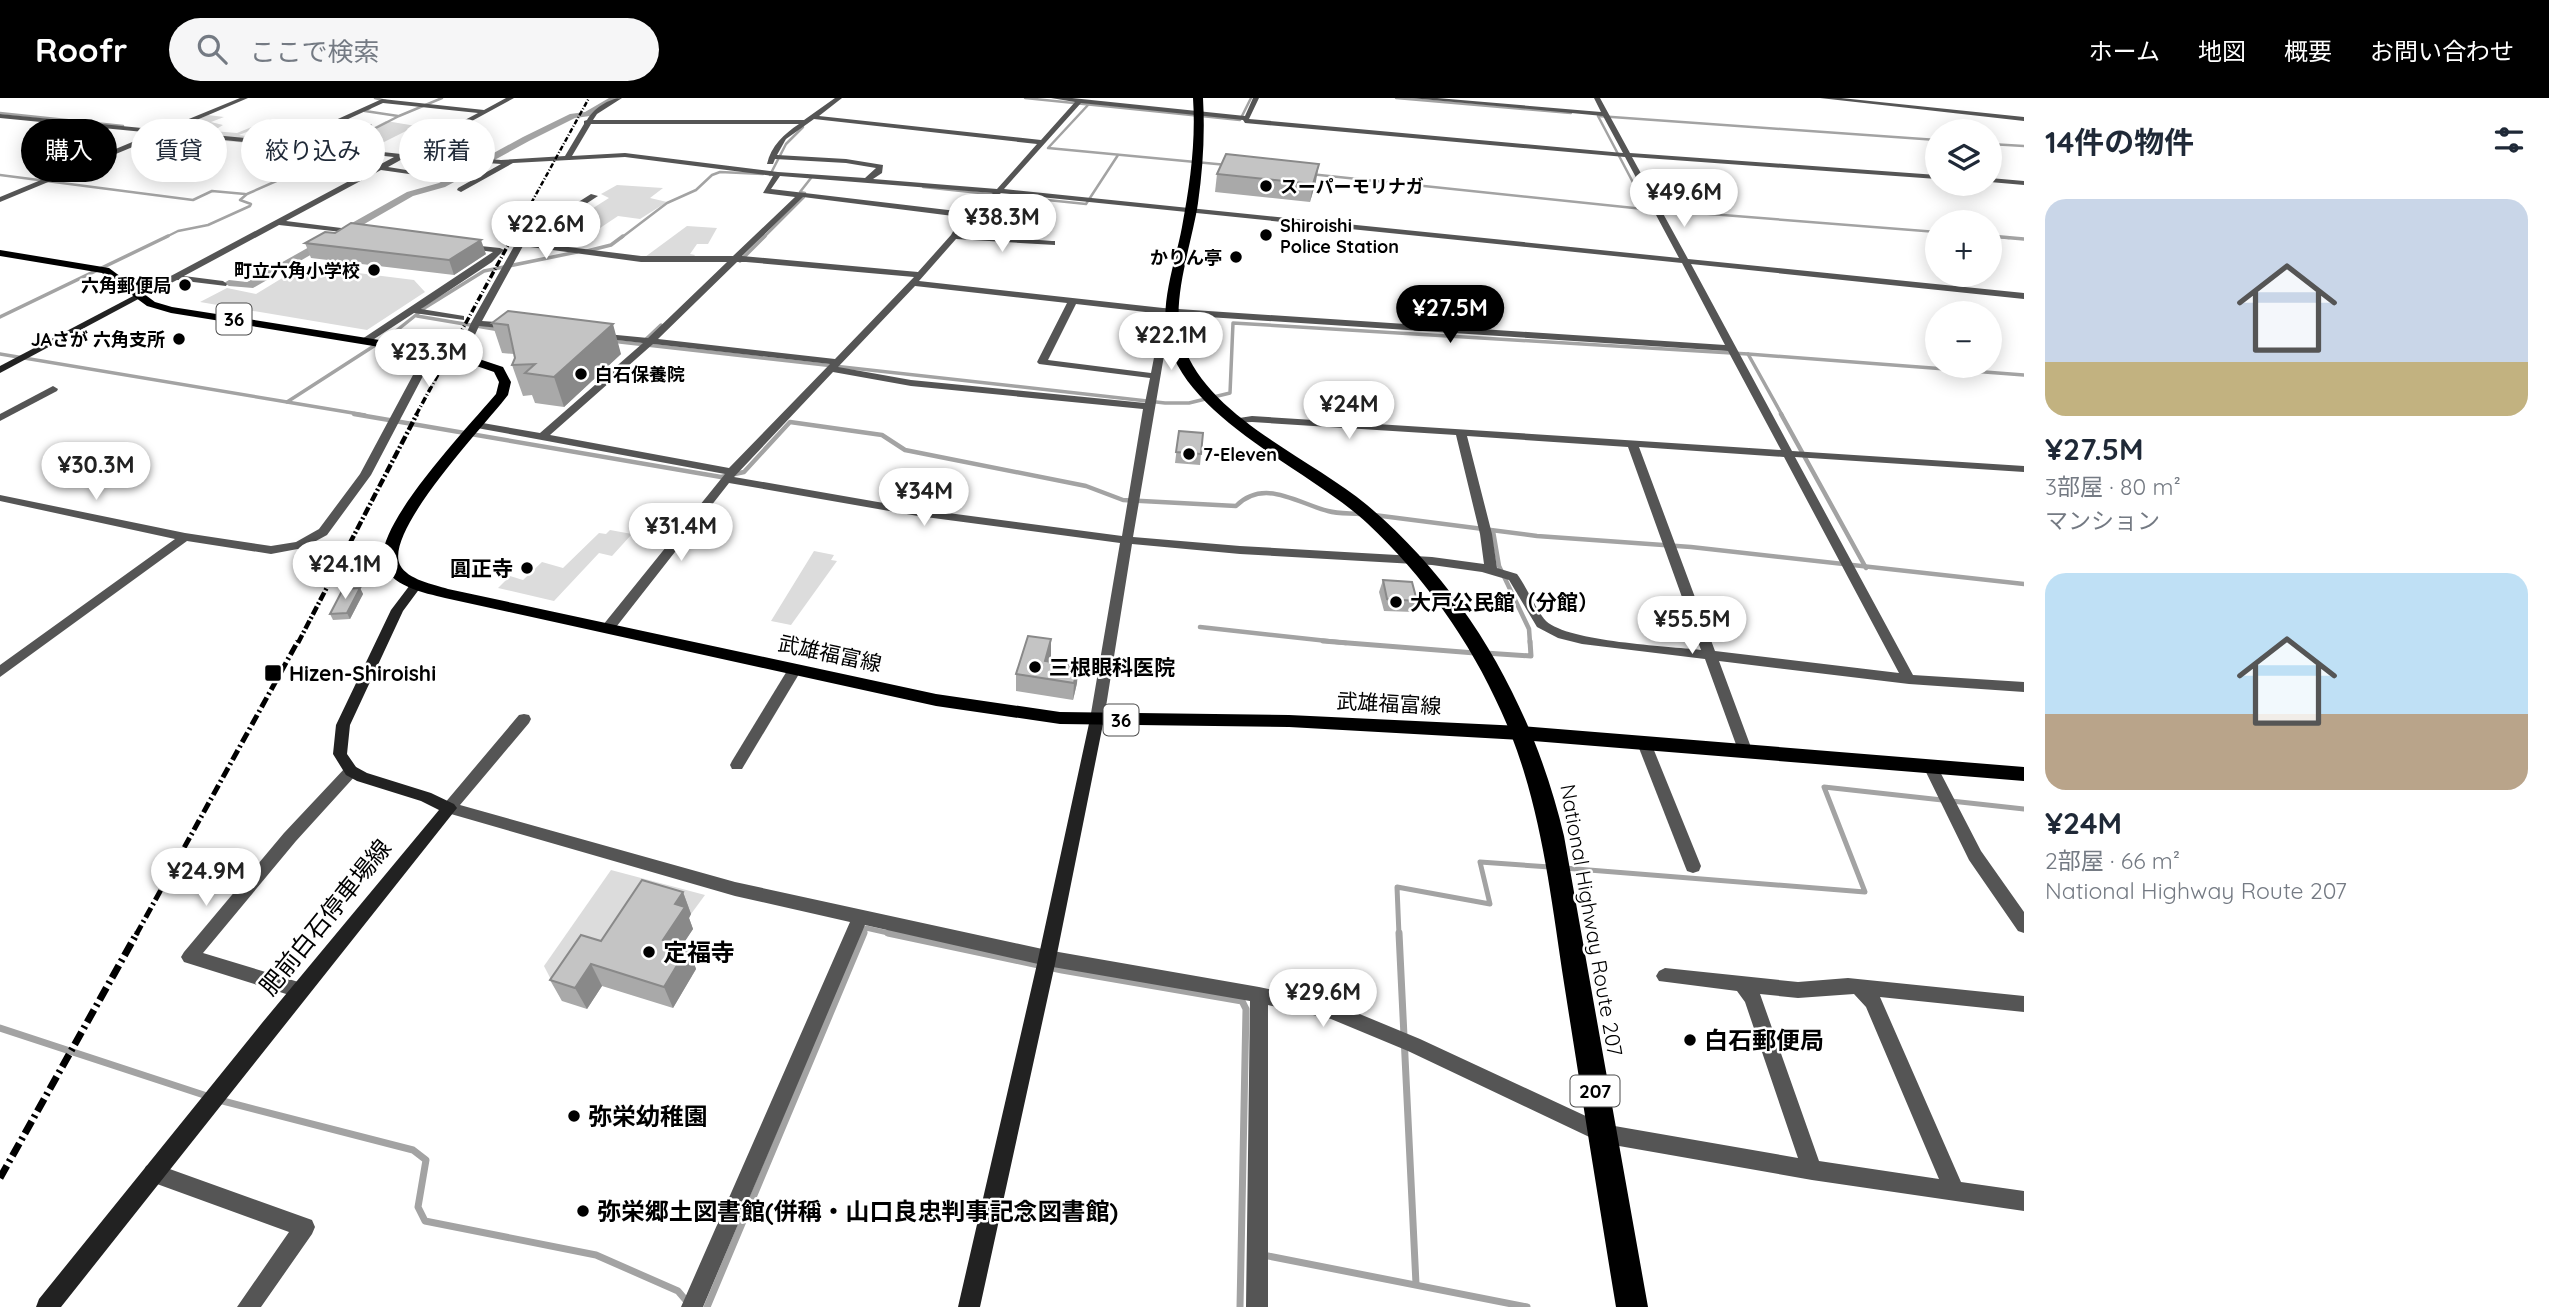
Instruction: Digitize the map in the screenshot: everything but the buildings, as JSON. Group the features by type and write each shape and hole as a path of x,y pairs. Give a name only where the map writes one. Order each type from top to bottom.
{"highway":[{"name":"National Highway Route 207","path":"1198,98 1200,115 1196,163 1171,311 1172,332 1177,349 1191,375 1210,398 1237,421 1359,508 1411,559 1448,605 1480,652 1521,733 1538,779 1557,867 1632,1307"}],"main road":[{"name":"武雄福富線","path":"0,253 100,269 151,304 171,310 375,342 483,362 499,369 505,382 502,395 404,516 389,550 391,563 400,575 445,593 936,700 1019,713 1097,719 1289,721 1521,733 2024,774"},
{"path":"0,370 140,296"},
{"path":"417,584 397,610 343,725 340,754 351,771 362,777 426,797 449,808"},
{"path":"969,1307 1046,964 1097,719"},
{"name":"肥前白石停車場線","path":"47,1307 299,990 449,808"}],"street":[{"path":"195,119 245,98"},
{"path":"471,119 511,98"},
{"path":"568,158 586,122 594,113 619,98"},
{"path":"586,122 806,122 839,98"},
{"path":"1054,98 1243,118 1245,121 1621,155 1925,176"},
{"path":"1243,118 1256,98"},
{"path":"1414,98 1606,116"},
{"path":"1597,98 1621,155 1657,210 1734,352 1799,455 1843,558 1909,679"},
{"path":"1823,98 2024,119"},
{"path":"343,119 382,101 484,112"},
{"path":"608,628 730,476 916,279 954,236 966,215 997,193 1077,102"},
{"path":"0,116 131,131"},
{"path":"813,117 1040,143"},
{"path":"804,124 783,138 766,191 966,215"},
{"path":"0,200 131,146"},
{"path":"495,161 625,155 773,174 868,179 1088,200 2024,296"},
{"path":"776,157 846,161 880,167 879,171 868,179"},
{"path":"461,190 511,162"},
{"path":"2002,181 2024,183"},
{"path":"140,296 355,182"},
{"path":"461,358 475,326 520,243 594,196"},
{"path":"543,436 738,260 804,196"},
{"path":"279,223 370,234"},
{"path":"954,236 1052,243"},
{"path":"520,243 641,259 738,260 916,279 1072,302 1171,311 1734,352"},
{"path":"375,342 414,310 500,250 460,245"},
{"path":"178,275 223,284"},
{"path":"1072,302 1042,362 1155,376"},
{"path":"414,310 461,318"},
{"path":"475,326 524,328"},
{"path":"1097,719 1149,403 1163,337 1172,332"},
{"path":"590,334 835,365 911,383 1149,403"},
{"path":"0,498 185,537 271,550 299,545 317,537 365,475 401,412 418,375 435,353"},
{"path":"3,415 53,389"},
{"path":"1237,421 1252,419 2024,469"},
{"path":"473,430 543,436 730,476 927,512 1239,550 1411,559 1499,573 1516,580 1542,627 1560,635 1711,657 1909,679 2024,687"},
{"path":"1461,433 1484,529 1499,573"},
{"path":"1632,444 1745,750"},
{"path":"0,672 185,537"},
{"path":"737,765 795,669"},
{"path":"524,719 449,808 735,889 1046,964 1259,995 1333,1011 1414,1045 1602,1133 1812,1170 2024,1201"},
{"path":"1644,743 1693,866"},
{"path":"1930,766 1975,855 2024,926"},
{"path":"299,990 190,957 290,837 351,771"},
{"path":"695,1300 860,918"},
{"path":"1665,976 1798,990 1858,987 2024,1004"},
{"path":"1742,984 1753,998 1812,1170"},
{"path":"1858,987 1873,1002 1955,1191"},
{"path":"1257,1307 1259,995"},
{"path":"153,1173 305,1227 248,1307"}],"shaded area":[{"path":"208,115 224,117 219,119 199,119"},
{"path":"385,122 399,123 399,134 385,142"},
{"path":"241,131 241,142 227,141 227,132"},
{"path":"617,185 663,188 650,198 667,202 640,219 618,216 591,234 560,229 609,198 601,194"},
{"path":"687,226 717,228 708,244 697,244 690,254 695,255 692,259 645,257"},
{"path":"302,266 414,280 425,292 367,330 200,302 227,288 256,294"},
{"path":"610,530 632,534 612,556 599,553 554,601 498,588 510,576 523,580 542,562 563,568 599,533 606,534"},
{"path":"814,551 834,555 831,560 837,561 791,625 771,621"},
{"path":"611,870 705,895 691,914 562,1001 544,966"}],"waterway":[{"path":"375,98 386,101"},
{"path":"168,236 178,231 208,225 250,206 251,204 240,200 247,194 324,160 329,152 399,116 442,98"},
{"path":"229,283 249,286 410,194 442,185 526,139 573,116 587,114 615,98"},
{"path":"1025,98 1240,120 1251,98"},
{"path":"1396,98 1571,113"},
{"path":"1088,105 1048,148 1227,165"},
{"path":"370,108 365,111 398,116"},
{"path":"0,113 123,126"},
{"path":"1647,209 1598,116 1925,139"},
{"path":"770,175 786,144 803,127"},
{"path":"2002,145 2024,146"},
{"path":"923,187 1086,204 1118,155"},
{"path":"621,238 667,203 696,190 712,175 720,172 763,174"},
{"path":"1310,174 1634,208 1925,231"},
{"path":"0,175 193,200 212,191 245,194"},
{"path":"740,261 804,197 805,193 800,192 811,178"},
{"path":"0,317 168,236"},
{"path":"164,238 168,236"},
{"path":"587,251 611,245 623,236"},
{"path":"2009,238 1990,236 2024,239"},
{"path":"287,402 391,335 426,307 484,271 577,252"},
{"path":"417,316 500,330"},
{"path":"611,341 1165,403 1189,403 1230,393 1233,323 1748,354"},
{"path":"643,342 661,325"},
{"path":"0,354 287,402"},
{"path":"1748,354 2024,375"},
{"path":"1748,354 1782,415"},
{"path":"287,402 365,415"},
{"path":"354,414 721,477 744,472 790,422 882,435 905,450 1086,486 1123,500 1236,506 1247,498 1269,493 1332,512 1361,514"},
{"path":"1781,414 1865,566"},
{"path":"1374,515 1537,536 1691,547 1865,566"},
{"path":"1493,531 1499,566 1529,629 1530,643"},
{"path":"1865,566 2024,584"},
{"path":"1200,627 1340,642"},
{"path":"1323,641 1340,642"},
{"path":"1485,653 1531,656 1530,641"},
{"path":"1340,642 1475,653"},
{"path":"1340,642 1346,643"},
{"path":"1564,868 1865,892 1824,787 2024,809"},
{"path":"1399,935 1397,887 1490,904 1480,862 1550,867"},
{"path":"863,935 866,928 890,934"},
{"path":"707,1307 864,933"},
{"path":"1399,933 1416,1284"},
{"path":"890,934 1062,970 1242,1001 1246,1009 1240,1307"},
{"path":"890,934 897,935"},
{"path":"0,1028 210,1097"},
{"path":"219,1100 413,1150 426,1160 418,1207 425,1221 596,1255 678,1291 689,1304 696,1307"},
{"path":"1263,1255 1527,1307"}],"railway":[{"path":"512,238 589,98"},
{"path":"416,415 513,236"},
{"path":"298,643 417,414"},
{"path":"136,935 298,641"},
{"path":"0,1178 137,933"}],"place":[{"name":"スーパーモリナガ","path":"1266,186"},
{"name":"Shiroishi Police Station","path":"1266,235"},
{"name":"かりん亭","path":"1236,257"},
{"name":"町立六角小学校","path":"374,270"},
{"name":"六角郵便局","path":"185,285"},
{"name":"JAさが 六角支所","path":"179,339"},
{"name":"白石保養院","path":"581,374"},
{"name":"7-Eleven","path":"1189,454"},
{"name":"圓正寺","path":"527,568"},
{"name":"大戸公民館（分館）","path":"1396,602"},
{"name":"三根眼科医院","path":"1035,667"},
{"name":"Hizen-Shiroishi","path":"273,673"},
{"name":"定福寺","path":"649,952"},
{"name":"白石郵便局","path":"1690,1040"},
{"name":"弥栄幼稚園","path":"574,1116"},
{"name":"弥栄郷土図書館(併稱・山口良忠判事記念図書館)","path":"583,1211"}]}
